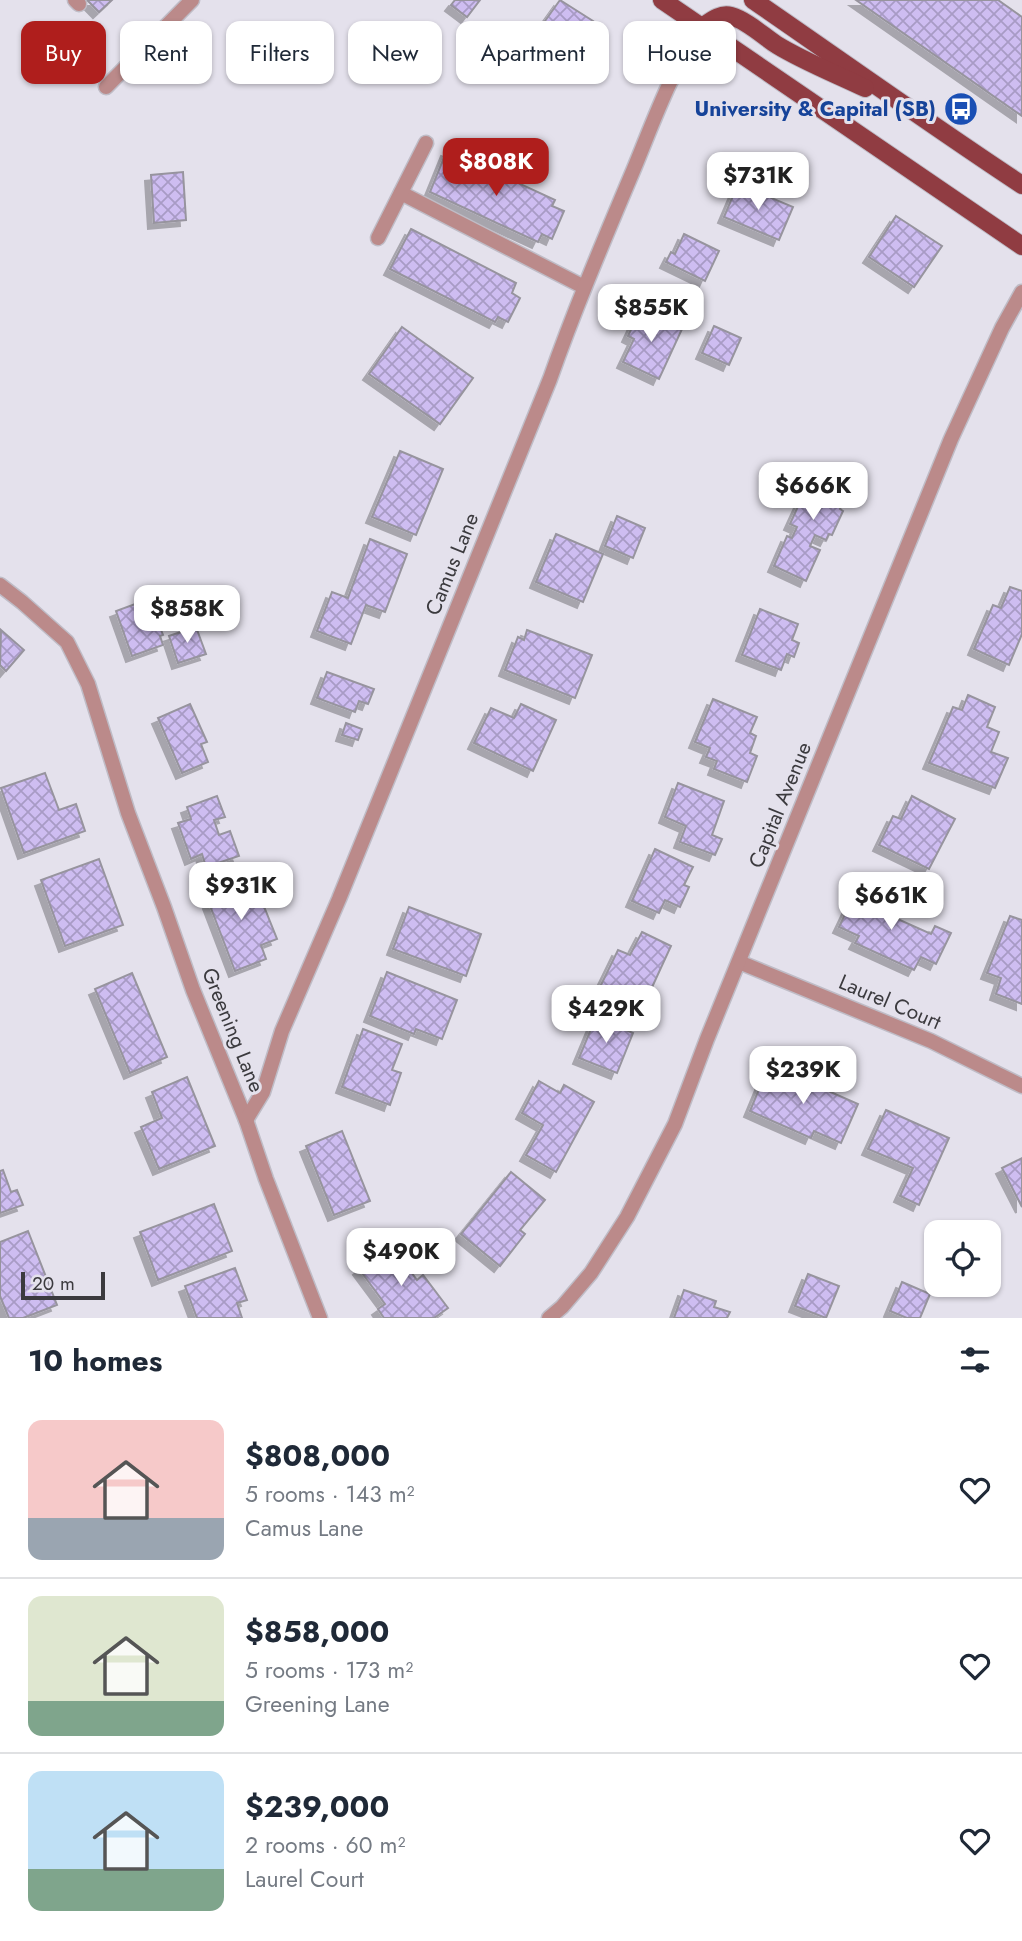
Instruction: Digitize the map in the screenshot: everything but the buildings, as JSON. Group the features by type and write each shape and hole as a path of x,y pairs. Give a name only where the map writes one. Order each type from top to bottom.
{"main road":[{"path":"662,0 693,21"},
{"path":"753,0 1022,185"},
{"path":"711,21 729,15 814,64 910,108"},
{"path":"736,50 1022,246"}],"street":[{"path":"106,87 192,0"},
{"name":"Camus Lane","path":"246,1120 263,1092 282,1031 339,899 584,287 670,84"},
{"path":"378,238 426,143"},
{"path":"401,193 584,287"},
{"name":"Capital Avenue","path":"549,1318 591,1273 627,1217 675,1124 951,439 1002,328 1022,292"},
{"name":"Greening Lane","path":"0,584 66,642 88,684 128,813 193,990 217,1045 320,1318"},
{"name":"Laurel Court","path":"739,962 931,1041 1022,1086"}],"place":[{"name":"University & Capital (SB)","path":"961,109"}]}
